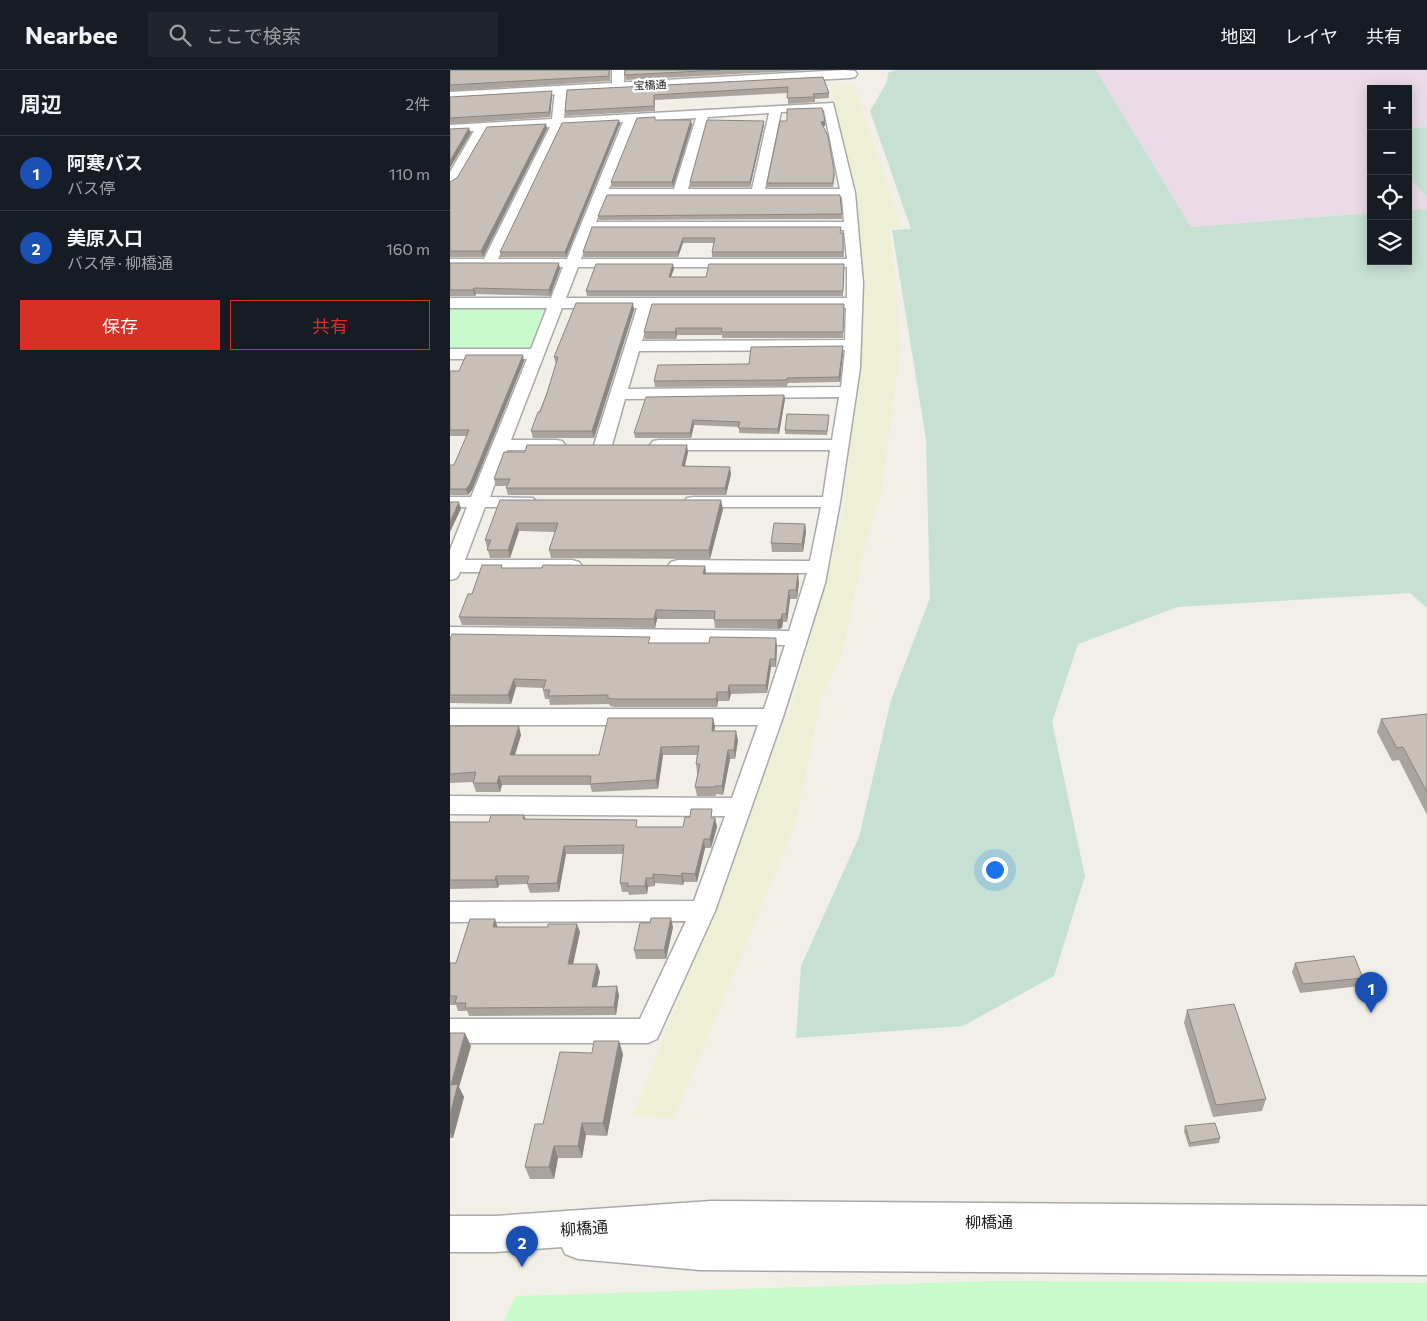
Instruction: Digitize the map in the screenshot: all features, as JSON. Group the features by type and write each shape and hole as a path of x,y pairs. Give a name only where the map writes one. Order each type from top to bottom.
{"street":[{"path":"618,70 618,87"},
{"name":"宝橋通","path":"450,96 850,74"},
{"path":"489,263 558,122 561,90"},
{"path":"450,129 829,106 848,193 856,283 853,345 841,445 816,583 772,717 703,911 648,1031 450,1031"},
{"path":"758,192 776,110"},
{"path":"680,192 703,114"},
{"path":"591,566 452,570 587,226 632,118"},
{"path":"450,183 483,127"},
{"path":"601,193 848,193"},
{"path":"587,226 851,226"},
{"path":"450,263 855,263"},
{"path":"450,302 854,302"},
{"path":"603,445 646,302"},
{"path":"633,346 853,345"},
{"path":"450,354 537,354"},
{"path":"619,394 848,392"},
{"path":"501,445 623,445"},
{"path":"643,445 841,445"},
{"path":"450,502 547,502"},
{"path":"674,502 831,502"},
{"path":"660,566 818,567"},
{"path":"450,634 797,638"},
{"path":"450,716 772,717"},
{"path":"450,805 740,807"},
{"path":"450,912 703,911"},
{"name":"柳橋通","path":"495,1234 711,1219 1427,1224"},
{"path":"450,1234 495,1234"},
{"name":"柳橋通","path":"495,1234 710,1252 1427,1257"}],"shaded area":[{"path":"1096,70 1427,70 1427,127 1412,128 1412,85 1367,85 1367,213 1191,227"},
{"path":"1412,180 1427,197 1427,209 1412,210"}],"green space":[{"path":"895,70 1096,70 1191,227 1367,213 1367,265 1412,265 1412,210 1427,209 1427,608 1410,593 1178,607 1078,644 1052,722 1085,876 1054,976 963,1026 796,1038 801,966 859,837 891,700 930,598 926,439 892,230 911,229 870,111 887,82 888,73"},
{"path":"854,85 901,226 889,228 896,281 900,353 881,495 865,546 842,655 821,698 795,826 674,1119 634,1115 794,698 843,514 863,317 858,206 830,86"},
{"path":"1427,127 1427,197 1412,180 1412,128"},
{"path":"450,307 546,307 530,348 450,349"},
{"path":"992,1281 1427,1283 1427,1321 504,1321 516,1296"}],"building":[{"path":"450,70 609,70 609,76 450,85"},
{"path":"625,70 720,70 625,75"},
{"path":"823,77 829,93 813,94 815,97 787,98 788,87 654,95 654,106 565,111 567,90"},
{"path":"552,91 549,112 450,118 450,97"},
{"path":"822,108 825,121 821,122 828,136 834,170 833,183 767,183 780,121 787,121 787,109"},
{"path":"655,117 655,120 691,120 672,182 611,182 637,118"},
{"path":"619,120 565,252 500,252 562,123"},
{"path":"707,120 764,121 750,182 690,182"},
{"path":"546,124 481,251 450,251 450,182 457,178 487,127"},
{"path":"469,128 450,161 450,129"},
{"path":"607,195 840,195 842,214 598,216"},
{"path":"592,227 841,227 840,233 843,233 843,252 712,252 715,238 683,238 678,252 583,252"},
{"path":"450,263 559,263 549,290 474,288 473,290 450,290"},
{"path":"596,264 673,264 669,277 706,277 709,264 844,264 843,291 586,291"},
{"path":"576,303 633,303 592,431 531,431 547,393 558,357 554,357"},
{"path":"652,304 844,304 843,332 721,332 722,328 676,328 675,332 644,332"},
{"path":"843,346 839,377 787,378 787,380 654,381 658,365 749,364 751,347"},
{"path":"466,355 523,355 470,484 466,489 450,489 450,465 454,465 469,430 450,430 450,371 459,371"},
{"path":"784,395 778,429 738,428 740,422 693,420 690,433 634,433 646,397"},
{"path":"787,414 829,415 827,431 785,430"},
{"path":"527,445 687,445 682,466 730,467 725,488 506,488 510,479 494,479 504,452 525,452"},
{"path":"500,500 721,500 709,550 549,550 558,523 517,523 508,550 487,550 491,540 485,540"},
{"path":"450,502 459,502 450,522"},
{"path":"774,523 805,524 802,544 771,543"},
{"path":"482,565 502,565 501,568 542,568 543,565 705,566 703,574 798,574 796,590 789,590 786,614 782,614 781,619 777,620 714,620 715,611 656,610 654,619 459,617 468,594 472,594"},
{"path":"452,634 650,637 648,643 709,643 710,637 776,638 775,659 770,659 766,685 729,685 728,692 717,692 716,699 613,699 608,698 608,695 548,696 550,690 543,690 546,680 514,679 508,695 450,695 450,639"},
{"path":"1427,714 1427,792 1403,747 1397,748 1381,719"},
{"path":"608,718 713,718 712,731 736,731 734,750 728,750 722,786 695,787 700,764 696,764 699,746 661,747 656,780 590,784 591,776 499,776 497,783 473,783 476,772 450,774 450,726 519,726 510,755 599,755"},
{"path":"691,809 712,809 711,818 715,818 710,839 704,839 695,874 682,873 681,876 653,874 653,878 646,878 645,886 627,886 628,883 620,883 624,845 564,846 557,883 527,884 529,876 496,876 495,880 450,880 450,822 489,822 491,815 524,815 523,819 637,820 636,827 683,827 685,817 690,817"},
{"path":"651,918 671,918 664,950 634,950 640,923 650,923"},
{"path":"470,919 495,919 493,927 548,927 548,924 577,924 568,964 597,964 592,987 617,986 614,1007 465,1008 466,1003 455,1003 457,996 450,996 450,963 456,963"},
{"path":"1354,956 1363,978 1303,984 1295,963"},
{"path":"1234,1004 1266,1099 1216,1105 1187,1010"},
{"path":"450,1033 465,1033 451,1085 458,1084 450,1115"},
{"path":"594,1041 619,1041 603,1123 582,1123 578,1146 554,1146 549,1167 525,1167 535,1124 543,1124 560,1052 592,1053"},
{"path":"1215,1123 1220,1138 1190,1143 1185,1126"}],"place":[{"name":"阿寒バス","path":"1371,1013"},
{"name":"美原入口","path":"522,1267"}]}
